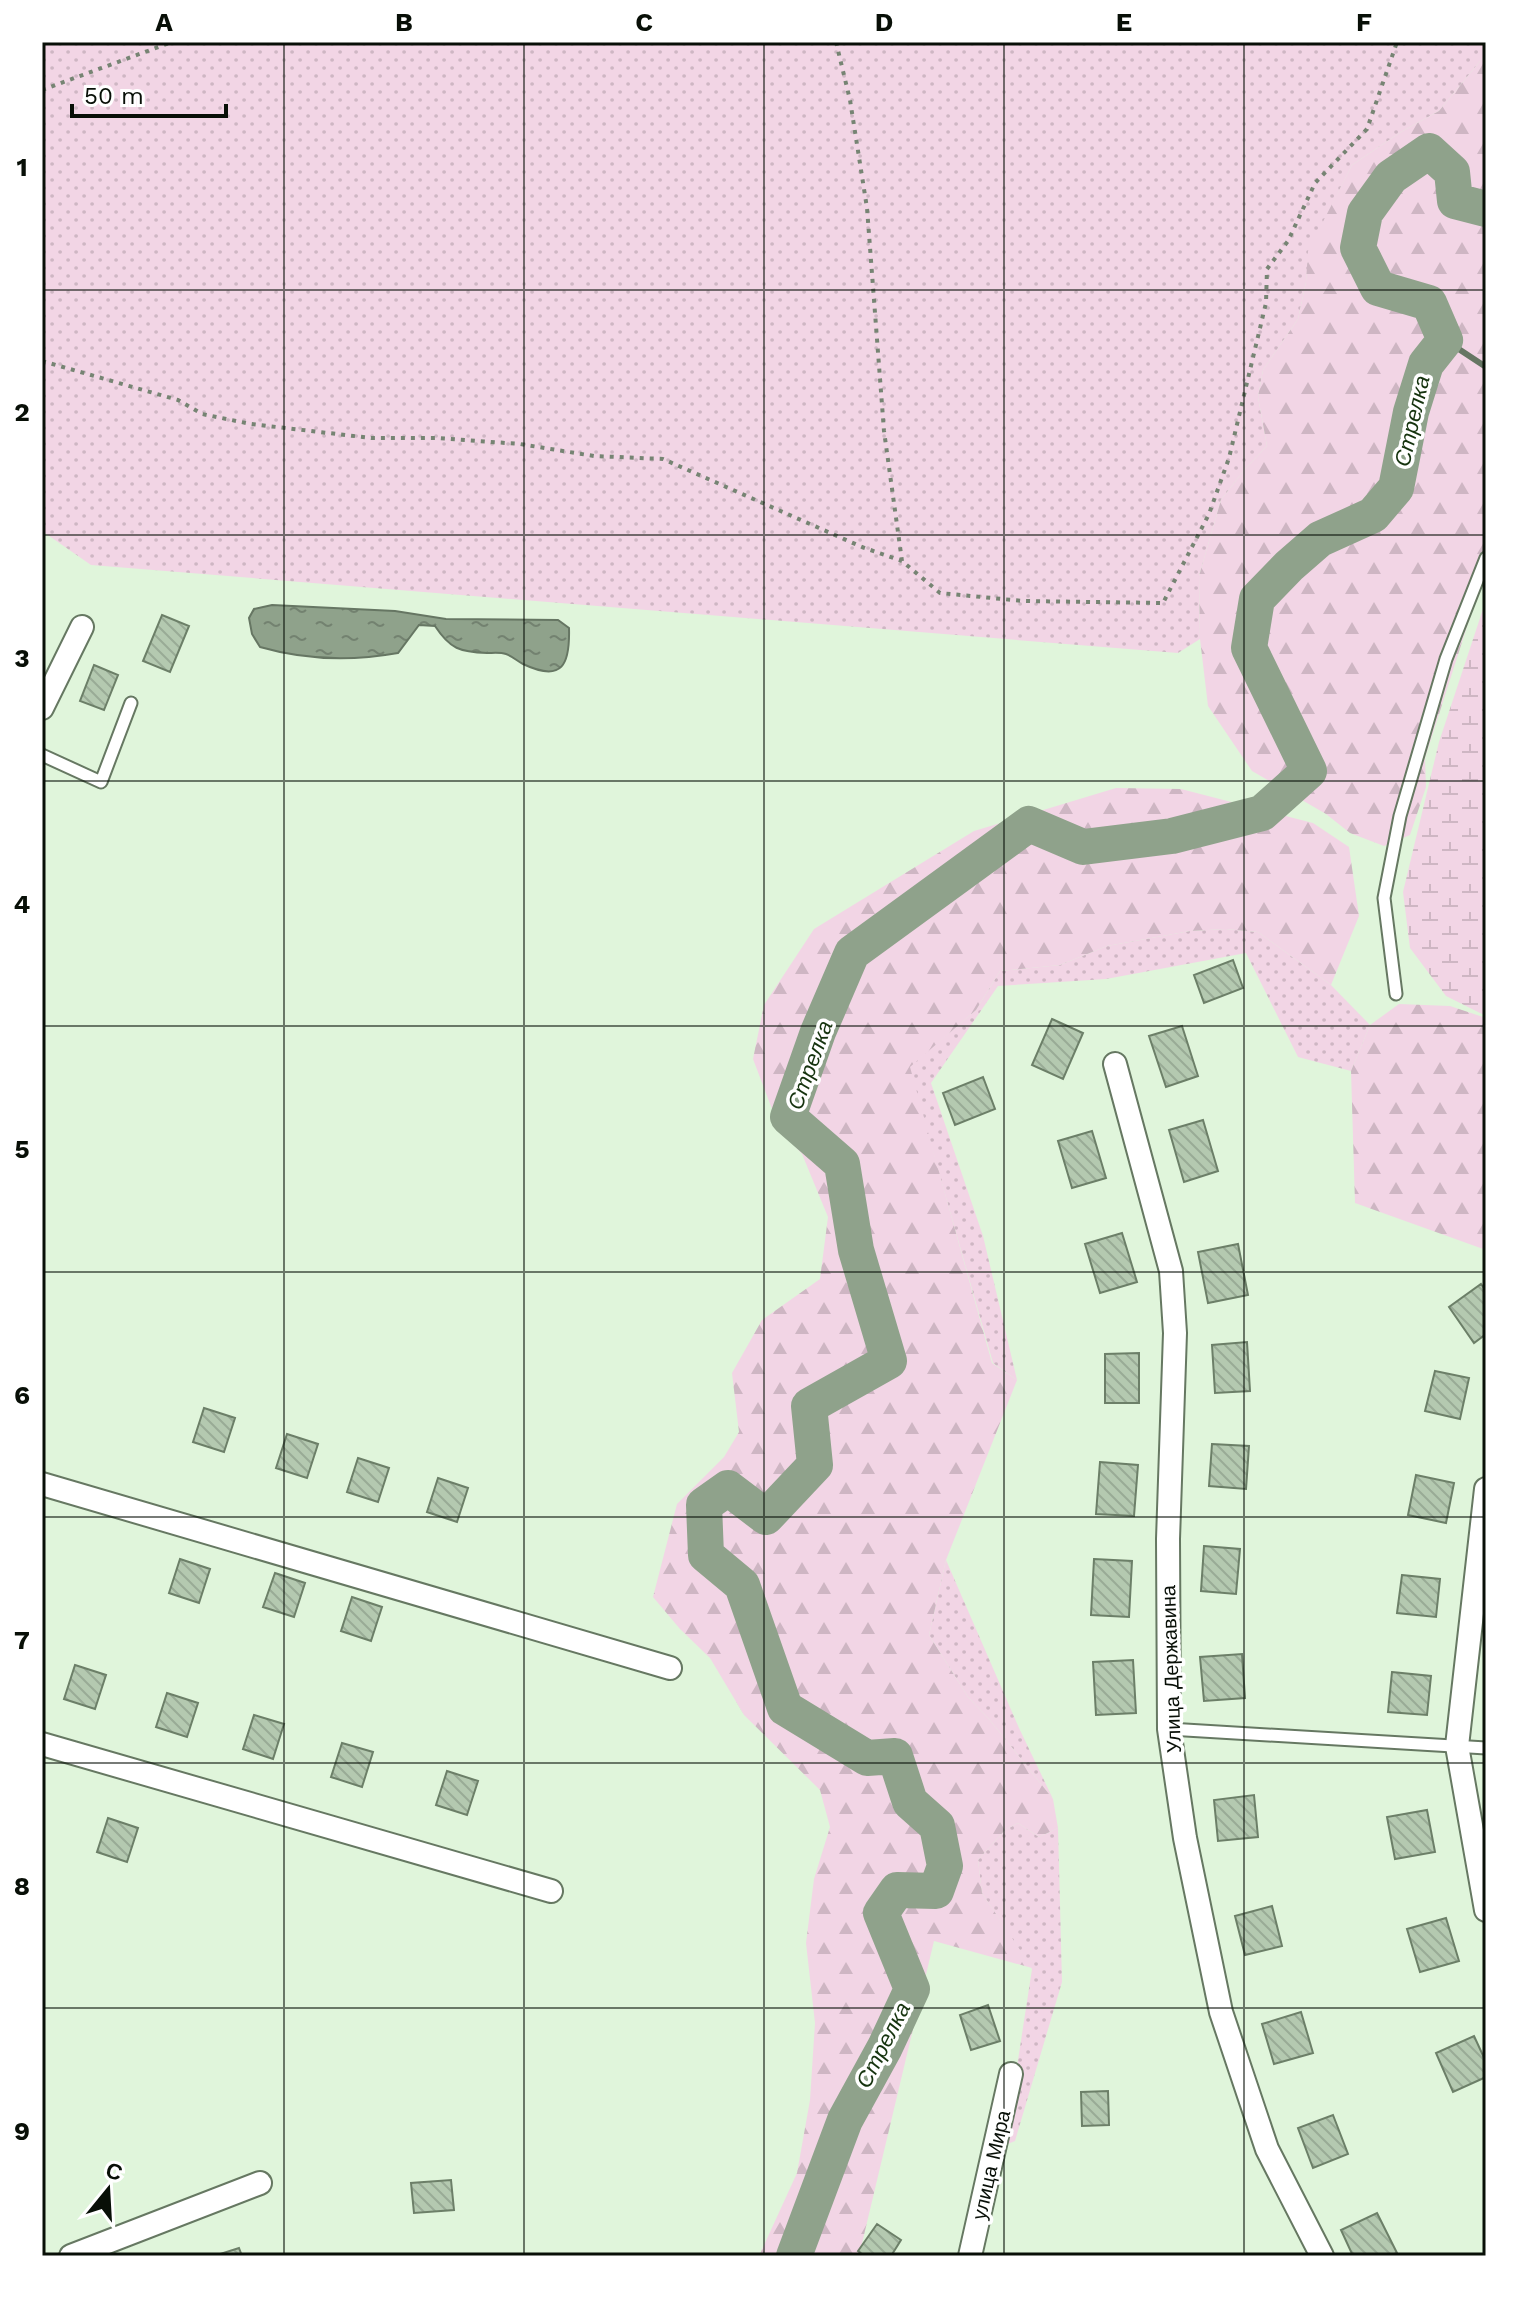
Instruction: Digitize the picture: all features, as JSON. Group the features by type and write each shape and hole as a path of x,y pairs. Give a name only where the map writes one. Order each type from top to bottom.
{"street":[{"path":"42,708 82,627"},
{"name":"Улица Державина","path":"1115,1064 1171,1271 1175,1333 1168,1539 1169,1729 1185,1838 1221,2012 1267,2149 1322,2256"},
{"path":"42,1484 670,1668"},
{"path":"1486,1489 1457,1746 1486,1910"},
{"path":"42,1744 551,1891"},
{"name":"улица Мира","path":"970,2256 1011,2074"},
{"path":"81,2254 260,2183"}],"lane":[{"path":"1396,994 1384,898 1400,816 1446,659 1486,558"},
{"path":"42,755 101,782 131,703"},
{"path":"1169,1729 1486,1748"}],"path":[{"path":"42,90 172,42"},
{"path":"836,42 850,100 867,208 884,431 902,561"},
{"path":"42,361 178,400 202,414 251,424 371,438 437,438 520,444 594,456 663,459 862,547 902,561 940,593 1023,601 1163,603 1209,514 1229,458 1266,303 1267,269 1288,241 1315,183 1367,129 1397,42"}],"green space":[{"path":"42,42 1486,42 1486,54 1439,111 1352,165 1309,251 1298,319 1263,370 1258,397 1267,446 1221,500 1199,576 1200,639 1178,653 91,565 42,531"},
{"path":"1486,54 1486,567 1425,758 1426,787 1410,835 1384,846 1350,833 1326,814 1252,771 1208,706 1200,639 1199,576 1221,500 1267,446 1258,397 1263,370 1298,319 1306,282 1308,251 1352,165 1439,111"},
{"path":"1486,600 1486,1016 1446,996 1410,948 1403,892 1439,742"},
{"path":"1116,788 1181,789 1313,823 1349,847 1359,916 1331,985 1258,932 1225,929 1190,931 1107,946 1060,965 1000,971 976,1010 910,1067 992,1363 1017,1380 946,1560 929,1635 968,1697 1053,1799 1058,1828 1039,1837 1018,1823 1005,1830 978,1860 982,1893 1032,1968 934,1941 859,2256 759,2256 797,2173 810,2100 815,2023 806,1943 814,1879 830,1827 820,1790 744,1715 710,1658 653,1597 677,1504 724,1457 739,1432 732,1373 762,1320 820,1279 828,1217 802,1154 780,1130 753,1059 764,1005 814,929 974,831"},
{"path":"1225,929 1258,932 1331,985 1370,1025 1351,1071 1298,1057 1246,953 1106,979 998,986 931,1083 983,1236 1017,1380 993,1363 909,1067 976,1010 1000,971 1060,965 1107,946 1190,931"},
{"path":"1399,1004 1450,1006 1486,1018 1486,1250 1355,1203 1351,1071 1370,1025"},
{"path":"946,1560 1053,1799 968,1697 929,1635"},
{"path":"1018,1823 1039,1837 1058,1828 1062,1982 1015,2141 1005,2145 1032,1969 982,1893 978,1860 1005,1830"}],"water":[{"path":"272,605 395,611 446,619 558,620 569,628 568,651 561,667 547,671 523,664 504,653 463,650 446,640 435,626 419,625 398,653 346,658 294,655 260,647 252,634 249,618 254,609"}],"building":[{"path":"162,615 189,626 170,672 143,661"},
{"path":"94,665 118,675 104,710 80,701"},
{"path":"1233,960 1243,988 1204,1003 1194,975"},
{"path":"1052,1019 1083,1033 1063,1079 1032,1065"},
{"path":"1182,1026 1198,1076 1166,1087 1149,1036"},
{"path":"983,1077 995,1109 955,1125 943,1093"},
{"path":"1203,1120 1218,1171 1184,1182 1169,1130"},
{"path":"1092,1131 1106,1178 1072,1188 1058,1141"},
{"path":"1122,1233 1137,1282 1100,1293 1085,1244"},
{"path":"1238,1244 1248,1295 1208,1303 1198,1252"},
{"path":"1481,1284 1486,1291 1486,1334 1474,1343 1449,1307"},
{"path":"1247,1342 1250,1391 1215,1393 1212,1345"},
{"path":"1139,1353 1139,1403 1105,1403 1105,1354"},
{"path":"1435,1371 1469,1378 1460,1419 1425,1411"},
{"path":"204,1408 235,1418 224,1452 193,1442"},
{"path":"287,1434 318,1444 307,1478 276,1468"},
{"path":"1212,1444 1249,1446 1246,1489 1209,1486"},
{"path":"358,1458 389,1468 378,1502 347,1492"},
{"path":"1100,1462 1138,1465 1134,1516 1096,1514"},
{"path":"1416,1475 1454,1483 1446,1523 1408,1515"},
{"path":"438,1478 468,1488 457,1522 427,1512"},
{"path":"1204,1546 1240,1549 1236,1594 1201,1591"},
{"path":"180,1559 210,1569 199,1603 169,1593"},
{"path":"1094,1559 1132,1561 1129,1617 1091,1615"},
{"path":"275,1573 305,1583 294,1617 263,1607"},
{"path":"1402,1575 1440,1579 1436,1617 1397,1613"},
{"path":"352,1597 382,1607 371,1641 341,1631"},
{"path":"1242,1654 1245,1698 1204,1701 1200,1657"},
{"path":"1133,1660 1136,1713 1096,1715 1093,1662"},
{"path":"75,1665 106,1675 95,1709 64,1699"},
{"path":"1392,1672 1431,1676 1427,1715 1388,1712"},
{"path":"167,1693 198,1703 187,1737 156,1727"},
{"path":"254,1715 284,1724 273,1759 243,1749"},
{"path":"342,1743 373,1752 362,1787 331,1777"},
{"path":"447,1771 478,1781 467,1815 436,1805"},
{"path":"1254,1795 1258,1837 1218,1841 1214,1800"},
{"path":"1427,1810 1435,1852 1395,1859 1387,1817"},
{"path":"108,1818 138,1828 127,1862 97,1852"},
{"path":"1272,1906 1282,1946 1245,1955 1235,1916"},
{"path":"1446,1918 1459,1961 1420,1972 1407,1929"},
{"path":"988,2005 1000,2041 971,2050 960,2015"},
{"path":"1301,2012 1313,2053 1274,2064 1262,2024"},
{"path":"1474,2036 1486,2062 1486,2077 1453,2092 1436,2053"},
{"path":"1108,2091 1109,2125 1082,2126 1081,2092"},
{"path":"1333,2115 1348,2154 1313,2168 1298,2128"},
{"path":"451,2180 454,2210 414,2213 411,2183"},
{"path":"1377,2213 1397,2253 1389,2256 1353,2256 1341,2230"},
{"path":"877,2224 901,2240 891,2256 864,2256 858,2251"},
{"path":"239,2248 242,2256 214,2256"}],"waterway":[{"name":"Стрелка","path":"794,2256 845,2120 912,1989 881,1913 897,1890 936,1891 945,1866 937,1826 910,1802 895,1756 867,1758 785,1708 742,1585 706,1555 704,1505 728,1488 766,1517 815,1465 809,1406 889,1361 856,1250 842,1164 788,1117 818,1032 852,953 1029,824 1083,847 1172,836 1262,813 1309,771 1249,648 1257,599 1320,539 1373,515 1396,488 1411,412 1426,364 1445,340 1429,303 1378,288 1358,248 1365,213 1391,177 1429,151 1452,172 1455,201 1486,209"},
{"path":"1445,340 1486,367"}]}
